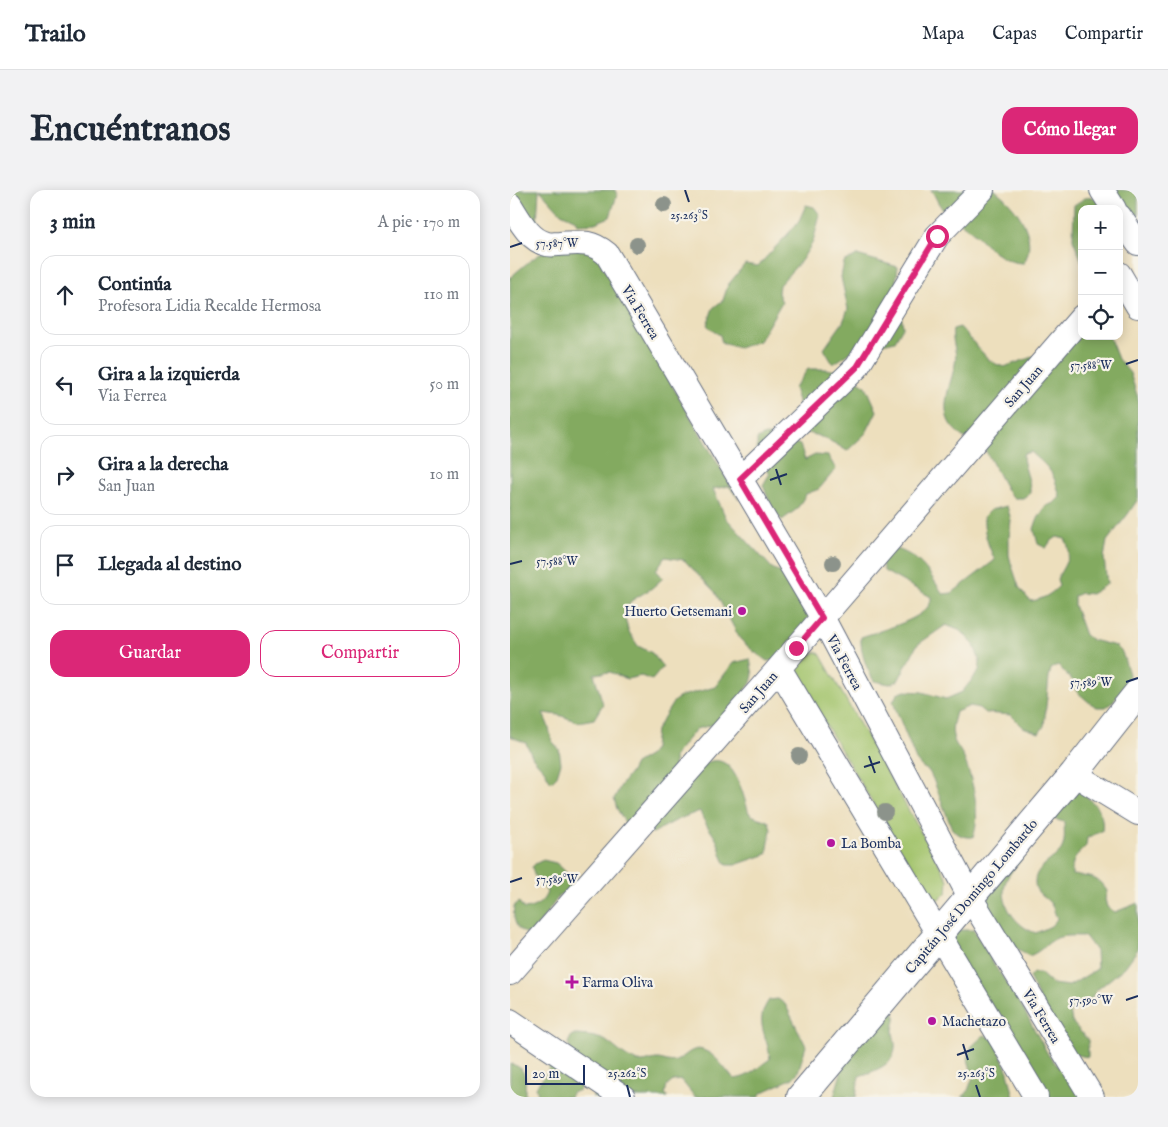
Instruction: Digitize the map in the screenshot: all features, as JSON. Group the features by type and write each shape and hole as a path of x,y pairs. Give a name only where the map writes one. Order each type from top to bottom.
{"street":[{"path":"740,479 857,367 937,236 982,190"},
{"path":"1102,190 1111,205"},
{"name":"Via Ferrea","path":"510,205 527,231 538,240 548,245 587,243 597,246 607,254 822,618 970,897 1092,1097"},
{"path":"1123,222 1138,244"},
{"path":"1123,269 1138,249"},
{"path":"1123,281 1138,306"},
{"name":"San Juan","path":"510,974 779,668 1078,322"},
{"path":"779,668 1036,1097"},
{"name":"Capitán José Domingo Lombardo","path":"801,1097 1074,774 1138,693"},
{"path":"1074,774 1138,813"},
{"path":"510,1021 623,1097"}],"green space":[{"path":"510,190 539,190 537,222 535,226 526,219"},
{"path":"540,190 615,190 617,195 610,217 595,223 578,224 576,220 561,213"},
{"path":"931,190 995,190 1017,213 1027,232 1029,242 1028,253 1024,263 1007,260 993,251 944,210"},
{"path":"1109,190 1138,190 1138,216 1130,212"},
{"path":"1093,197 1102,205 1078,205 1078,252 1073,239 1074,205 1085,198"},
{"path":"806,205 814,207 820,215 813,242 801,261 779,285 778,293 782,302 759,341 739,348 722,343 720,335 707,325 713,308 723,300 728,285 745,264 758,266 798,223"},
{"path":"585,236 739,500 729,486 713,489 726,518 772,568 818,592 796,648 782,660 767,661 740,639 715,592 684,560 665,557 656,570 663,578 652,588 631,601 624,616 629,632 638,646 652,653 663,667 652,680 641,676 627,679 610,672 594,674 603,704 594,719 578,722 559,715 543,713 552,741 559,749 561,763 557,776 551,782 544,770 533,758 526,743 510,736 510,278 544,251 574,238"},
{"path":"857,255 898,267 896,282 903,327 895,341 859,347 833,364 824,349 843,322 848,309 841,277 844,262"},
{"path":"1078,316 1078,340 1111,340 1118,359 1130,373 1138,398 1138,499 1107,541 1104,558 1107,584 1091,594 1081,593 1074,596 1074,605 1085,635 1092,640 1116,646 1122,652 1129,674 1128,682 1113,702 1106,707 1097,707 1076,691 1074,682 1058,665 1051,669 1044,726 1039,733 1023,727 1011,715 985,713 979,708 970,706 956,712 952,733 970,774 975,796 976,828 973,837 970,837 959,834 952,829 933,779 929,771 916,760 893,702 897,694 905,691 922,692 946,699 962,692 979,671 980,662 974,645 961,631 946,625 917,645 898,681 890,684 874,681 864,659 861,637 908,621 924,611 931,602 931,597 884,571 880,557 897,549 906,553 924,567 943,594 952,593 995,560 988,544 984,527 984,516 990,510 1007,506 1011,520 1009,555 1019,587 1030,601 1046,597 1059,586 1057,579 1067,559 1068,544 1065,539 1057,537 1046,548 1038,544 1034,529 1037,520 1046,506 1054,503 1060,497 1050,472 1031,452 1023,454 1030,493 1023,498 1014,498 1008,492 981,442 963,437 956,431 950,424 946,407 956,360 953,329 960,327 988,359 1004,367 1035,356"},
{"path":"808,369 826,369 846,373 866,386 877,411 866,433 847,451 824,438 799,431 798,401 794,388"},
{"path":"765,435 778,436 800,445 805,460 815,455 828,456 836,469 819,489 806,494 797,509 782,520 773,511 763,485 770,473 757,458 757,439"},
{"path":"817,652 820,654 948,880 947,892 935,902 931,901 794,671 811,654"},
{"path":"750,659 753,675 751,683 720,723 696,729 674,756 675,781 708,762 717,761 725,763 731,769 741,787 749,813 769,822 771,830 767,854 735,865 727,865 716,839 700,811 679,819 653,833 626,824 617,809 614,799 635,764 650,755 654,748 656,730 674,701 682,696 715,687 733,663"},
{"path":"1078,790 1100,812 1102,831 1087,838 1086,846 1073,862 1072,875 1096,879 1100,882 1107,891 1105,899 1107,907 1115,912 1138,903 1138,949 1125,967 1097,990 1087,1004 1070,1010 1072,1022 1088,1040 1088,1057 1065,1053 1029,977 1033,973 1040,973 1052,984 1069,986 1097,969 1096,951 1085,936 1067,936 1057,938 1029,956 999,937 980,888 1020,854 1022,858 1009,875 1004,889 1004,897 1010,913 1022,925 1036,933 1051,926 1057,919 1049,901 1035,887 1036,877 1041,868 1058,854 1064,844 1064,822 1050,818"},
{"path":"543,860 556,863 566,872 569,888 559,896 532,934 522,931 516,924 514,906 519,902 524,909 535,906 544,899 547,892 534,875 532,867"},
{"path":"954,930 974,930 996,968 1015,994 1049,1056 1085,1097 1038,1097 948,963"},
{"path":"778,999 785,1004 806,1046 798,1072 793,1078 761,1093 759,1097 695,1097 681,1080 673,1081 667,1086 665,1093 668,1097 592,1097 598,1091 571,1051 568,1043 572,1035 598,1038 606,1041 627,1057 642,1062 657,1059 671,1062 676,1061 695,1049 699,1049 712,1055 734,1079 740,1078 770,1059 762,1016 769,1000"},
{"path":"894,1011 893,1030 895,1047 890,1060 881,1067 859,1076 856,1097 834,1097 845,1059 878,1018"},
{"path":"984,1035 995,1040 1008,1072 1014,1097 962,1097 967,1093 973,1077 968,1059 971,1047"},
{"path":"510,1064 520,1068 525,1076 525,1097 510,1097"},
{"path":"552,1064 584,1082 579,1090 572,1093 570,1097 539,1097 536,1087"}],"place":[{"name":"Huerto Getsemani","path":"742,611"},
{"name":"La Bomba","path":"831,843"},
{"name":"Farma Oliva","path":"572,982"},
{"name":"Machetazo","path":"932,1021"}],"route":[{"path":"796,648 822,618 740,479 857,367 937,236"}]}
